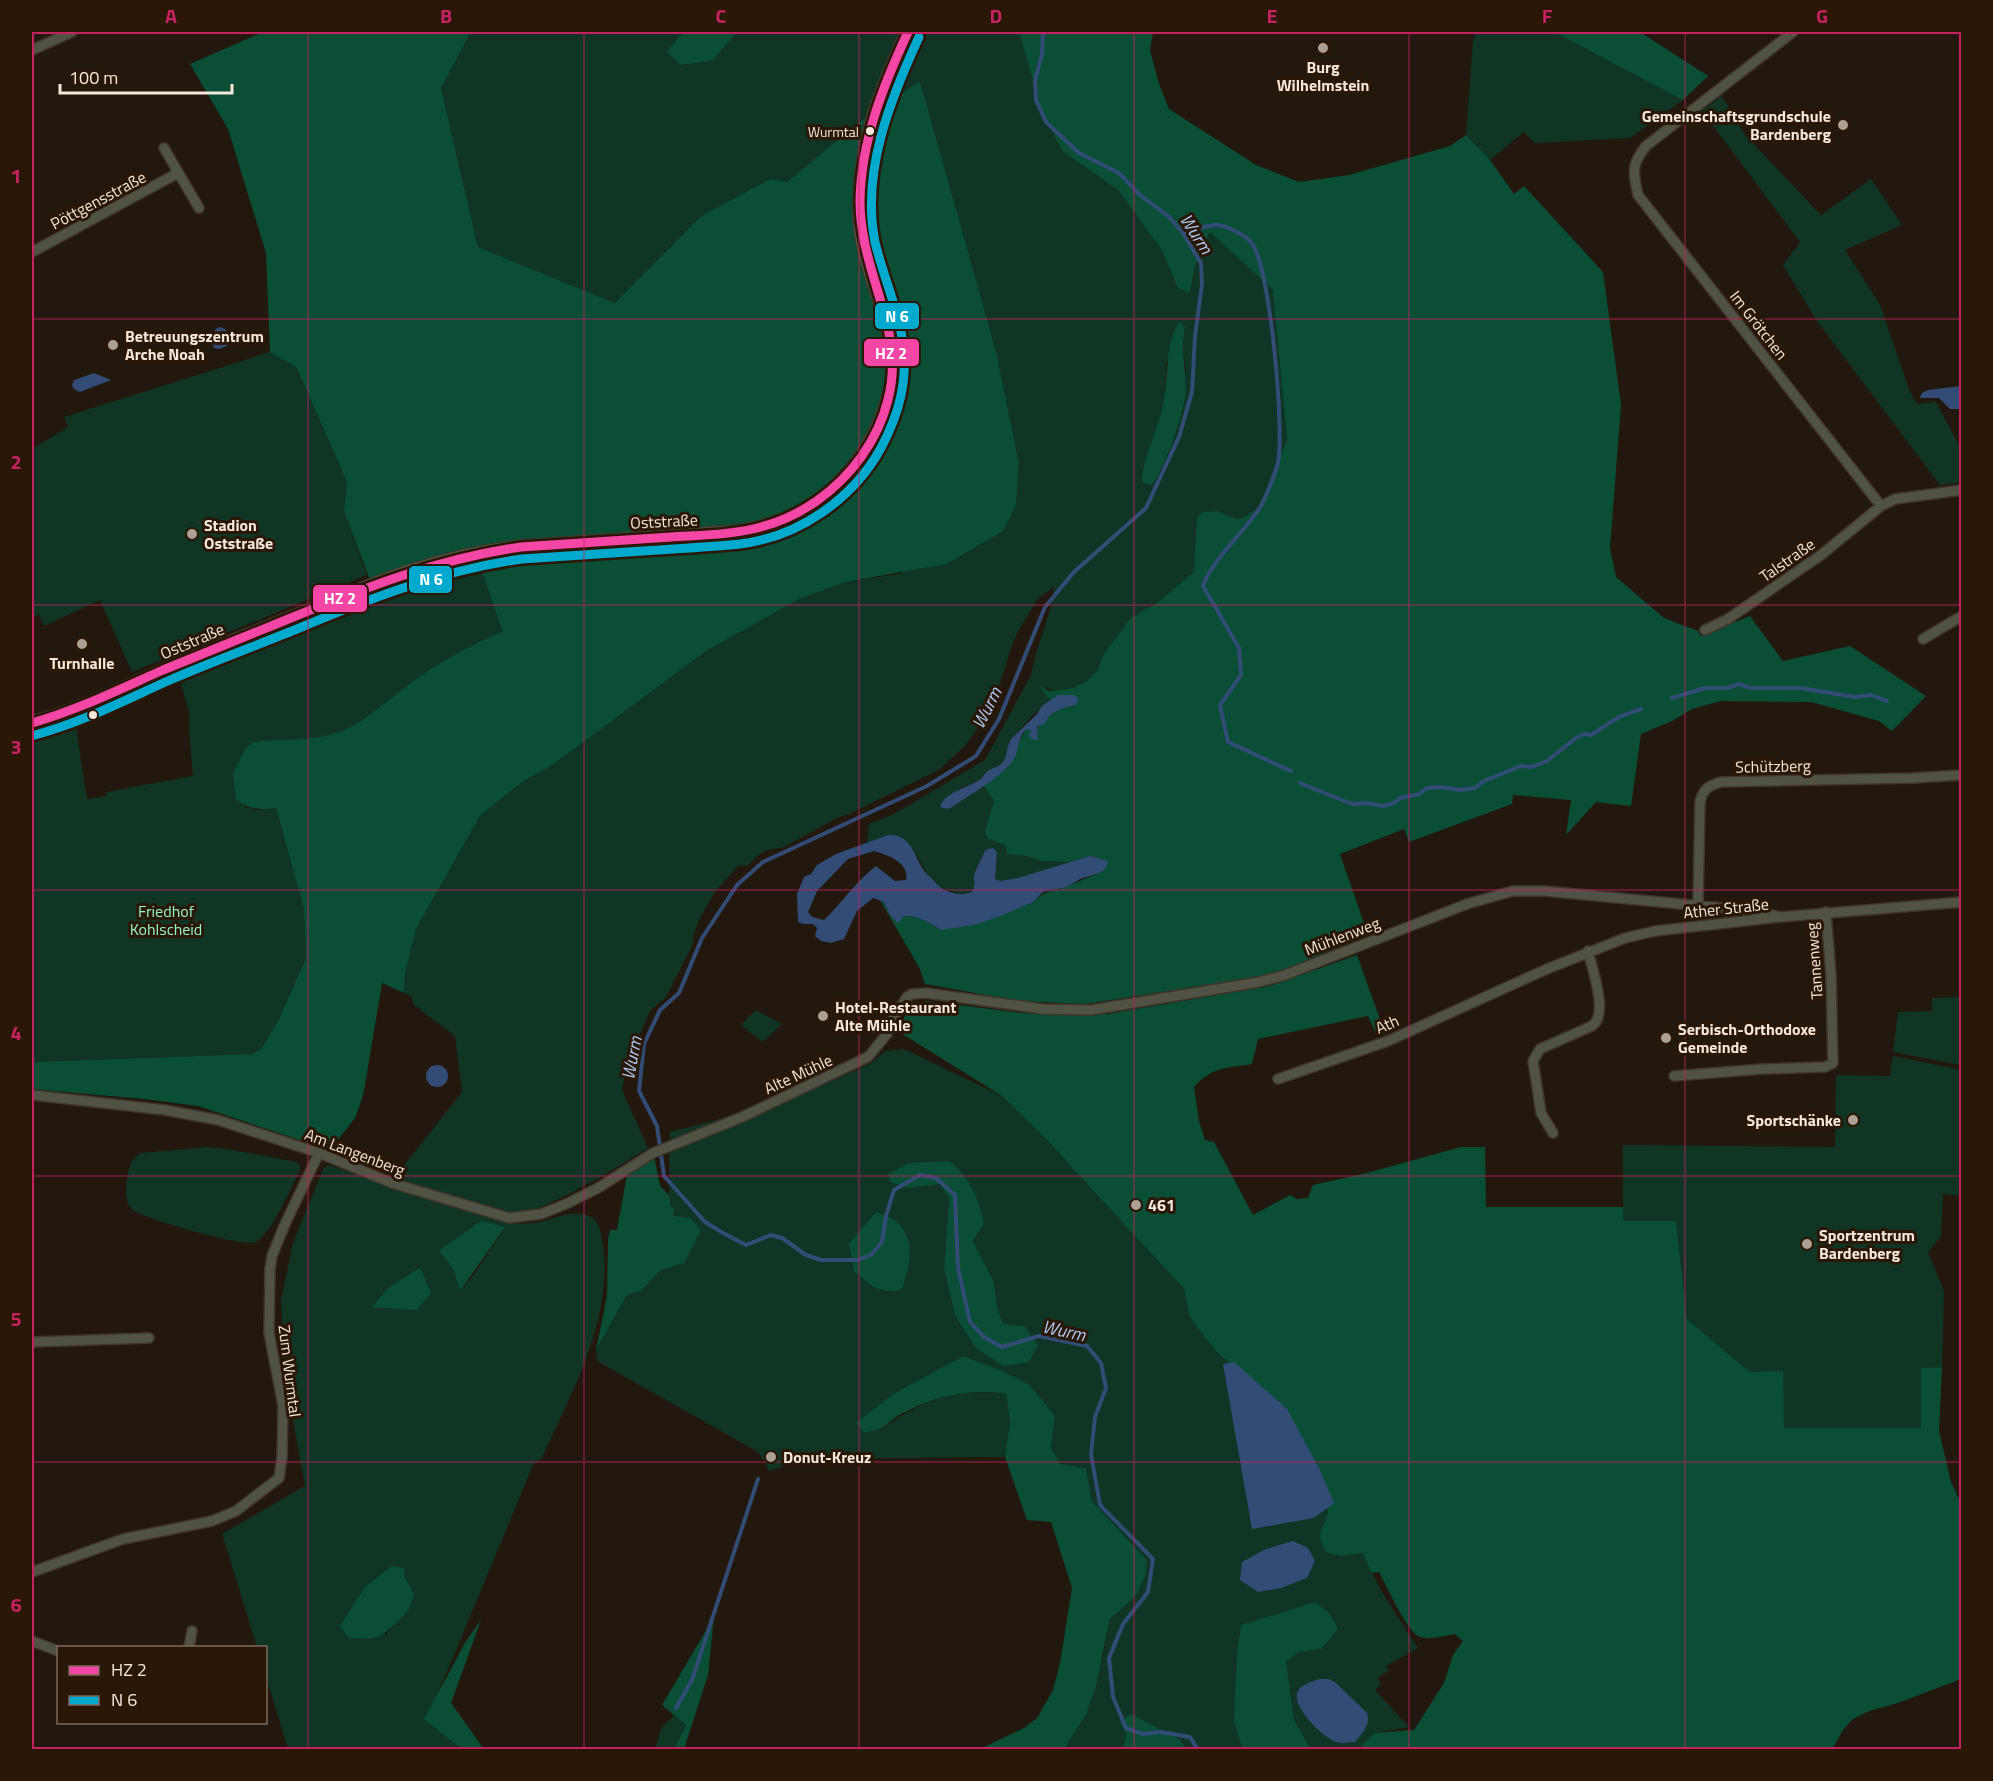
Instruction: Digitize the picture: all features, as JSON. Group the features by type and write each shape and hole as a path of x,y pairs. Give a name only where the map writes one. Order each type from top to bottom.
{"street":[{"path":"32,50 72,32"},
{"name":"Oststraße","path":"32,723 91,702 381,581 438,562 494,550 521,547 739,532 763,528 787,519 821,499 852,470 863,454 890,396 892,363 889,337 861,229 861,173 866,138 874,111 908,32"},
{"name":"Im Grötchen","path":"1793,32 1728,83 1701,101 1646,146 1636,158 1633,172 1638,195 1881,506"},
{"path":"164,148 199,208"},
{"name":"Pöttgensstraße","path":"32,252 178,173"},
{"path":"1881,506 1895,499 1962,490"},
{"name":"Talstraße","path":"1705,630 1728,619 1821,555 1881,506"},
{"path":"1923,639 1961,620"},
{"name":"Schützberg","path":"1698,906 1700,802 1702,792 1709,785 1721,782 1962,775"},
{"name":"Mühlenweg","path":"912,994 926,993 1043,1009 1091,1010 1259,982 1285,975 1467,904 1513,891 1544,891 1755,911 1780,917"},
{"name":"Ather Straße","path":"1504,988 1588,951 1625,938 1655,932 1826,912 1962,902"},
{"name":"Tannenweg","path":"1674,1076 1825,1067 1833,1063 1831,976 1826,912"},
{"path":"1552,1133 1541,1113 1533,1060 1540,1049 1596,1023 1601,1011 1588,951"},
{"name":"Ath","path":"1278,1079 1388,1041 1504,988"},
{"name":"Alte Mühle","path":"653,1153 742,1117 868,1057 887,1034 894,1017 907,997 912,994"},
{"name":"Am Langenberg","path":"32,1095 197,1114 218,1119 318,1153 392,1183 509,1218 541,1214 566,1204 598,1188 653,1153"},
{"name":"Zum Wurmtal","path":"32,1572 123,1539 212,1521 237,1511 279,1478 282,1457 283,1406 269,1333 270,1269 281,1232 318,1153"},
{"path":"32,1342 149,1338"},
{"path":"189,1646 192,1631"},
{"path":"32,1641 57,1651"}],"green space":[{"path":"263,32 471,32 441,88 478,247 615,303 700,217 770,179 787,182 862,120 920,81 996,351 1019,463 1016,505 1003,531 946,564 846,582 801,598 706,651 554,764 522,782 480,816 416,929 405,974 404,993 382,983 363,1096 355,1118 333,1146 306,1142 198,1106 32,1089 32,1062 253,1054 262,1048 279,1019 306,958 304,909 276,808 254,808 236,799 233,773 245,749 253,742 307,739 348,728 439,664 503,632 481,569 450,574 376,596 344,511 347,482 296,367 270,352 266,253 228,129 190,64"},
{"path":"471,32 683,32 682,35 713,60 737,32 1019,32 1041,109 1062,151 1121,193 1161,249 1178,288 1191,292 1195,267 1210,232 1274,290 1287,440 1258,508 1236,519 1217,511 1203,512 1197,517 1195,572 1158,602 1151,605 1126,630 1107,650 1099,670 1088,681 1064,690 1041,687 1051,701 1035,713 1011,739 1008,743 1007,756 1002,763 988,771 978,781 961,788 943,801 955,805 983,786 994,800 985,830 987,838 1006,846 1007,854 1026,856 1041,861 1070,862 1032,875 1002,881 995,880 997,852 985,850 975,871 974,888 970,893 962,895 939,887 934,879 928,876 915,852 900,837 867,843 869,824 894,814 985,760 1031,675 1050,609 1054,586 1038,599 1018,631 993,706 965,746 939,770 837,818 784,847 768,850 747,866 740,865 715,892 701,916 694,933 692,946 666,997 650,1011 626,1068 622,1090 648,1148 559,1199 536,1209 510,1212 394,1178 462,1092 455,1036 414,1005 411,996 404,993 405,974 416,929 480,816 522,782 554,764 706,651 801,598 846,582 899,574 1016,505 1019,463 996,351 920,81 862,120 787,182 700,217 615,303 478,247 441,88","holes":["1185,327 1183,349 1186,370 1169,451 1160,473 1150,447 1159,425 1165,399 1166,364"]},
{"path":"683,32 737,32 713,60 681,65 667,52"},
{"path":"1019,32 1153,32 1150,50 1159,84 1169,109 1256,165 1299,182 1349,175 1450,146 1466,135 1490,160 1514,194 1524,186 1603,272 1621,405 1610,548 1616,577 1664,618 1698,631 1701,636 1750,616 1783,661 1850,646 1926,696 1892,731 1879,721 1811,702 1721,701 1692,709 1672,721 1641,734 1631,806 1596,802 1566,835 1571,800 1513,795 1512,804 1409,842 1404,829 1340,854 1368,935 1283,970 1256,977 1086,1004 1019,1001 925,984 920,969 880,900 884,902 890,915 918,917 941,930 1033,902 1046,893 1099,873 1090,856 1070,862 1041,861 1026,856 1007,854 1006,846 987,838 985,830 994,801 983,785 1007,768 1025,730 1031,730 1031,732 1058,709 1076,705 1051,701 1039,686 1049,691 1059,690 1072,688 1087,681 1098,670 1102,657 1130,619 1158,602 1194,572 1197,517 1203,512 1217,511 1236,519 1258,508 1287,440 1273,290 1210,232 1195,267 1190,293 1178,288 1161,249 1119,191 1062,151 1041,109"},
{"path":"1477,32 1554,32 1683,100 1630,138 1535,143 1524,132 1490,160 1466,135 1473,40"},
{"path":"1554,32 1640,32 1708,76 1683,100"},
{"path":"1722,96 1745,135 1821,215 1871,179 1902,225 1845,250 1880,305 1910,392 1917,404 1936,402 1961,449 1961,482 1940,485 1817,321 1783,265 1800,242 1702,111"},
{"path":"1179,322 1185,327 1183,350 1185,397 1180,419 1163,466 1152,485 1142,482 1143,472 1162,410 1169,351"},
{"name":"Stadion Oststraße","path":"270,352 295,366 347,482 344,511 367,575 132,672 100,600 44,626 39,614 32,618 32,449 68,427 64,417"},
{"name":"Friedhof Kohlscheid","path":"481,569 504,632 465,649 439,664 365,718 340,732 308,739 253,742 245,750 233,773 245,807 257,810 276,808 304,909 306,958 279,1019 262,1048 253,1054 32,1062 32,738 75,721 87,799 107,796 106,792 193,776 189,711 179,678 376,596 450,574"},
{"path":"1357,955 1385,1033 1377,1036 1368,1016 1258,1039 1252,1064 1214,1072 1194,1087 1199,1121 1205,1140 1214,1142 1253,1215 1290,1195 1297,1199 1308,1198 1313,1185 1367,1173 1461,1147 1485,1147 1486,1207 1623,1207 1623,1221 1676,1221 1687,1319 1750,1372 1783,1371 1784,1428 1921,1428 1921,1368 1942,1367 1939,1431 1951,1482 1961,1503 1961,1679 1898,1703 1869,1711 1853,1719 1843,1730 1832,1749 1359,1749 1374,1733 1414,1730 1444,1683 1453,1655 1463,1641 1455,1634 1431,1638 1418,1636 1402,1616 1379,1572 1371,1573 1363,1553 1341,1556 1327,1553 1320,1537 1328,1512 1308,1453 1266,1394 1216,1351 1189,1316 1184,1289 1046,1139 1002,1096 896,1030 909,1010 926,1001 1023,1013 1107,1014 1270,986"},
{"path":"1961,997 1961,1065 1893,1052 1898,1012 1932,1011 1932,998"},
{"path":"756,1010 782,1024 763,1042 741,1025"},
{"path":"904,1049 1002,1096 1046,1139 1144,1244 1184,1290 1189,1316 1266,1394 1308,1453 1328,1512 1320,1533 1323,1547 1327,1553 1341,1556 1363,1553 1381,1590 1418,1648 1386,1666 1389,1671 1378,1677 1381,1685 1375,1690 1409,1727 1374,1733 1359,1749 1311,1749 1294,1720 1286,1661 1300,1652 1321,1649 1315,1602 1241,1625 1237,1650 1235,1720 1242,1749 1187,1749 1180,1740 1126,1733 1123,1747 1125,1749 1067,1749 1067,1744 1086,1715 1104,1653 1110,1619 1136,1596 1147,1560 1092,1501 1086,1468 1061,1464 1051,1448 1055,1416 1029,1384 964,1356 946,1366 879,1431 924,1404 939,1399 971,1393 1006,1394 1010,1422 1005,1457 808,1459 768,1471 758,1452 597,1361 596,1350 627,1295 641,1291 661,1270 684,1263 669,1195 670,1132 782,1103 870,1064 885,1051","holes":["940,1184 984,1223 973,1241 994,1282 997,1306 1003,1324 1024,1326 975,1347 944,1268 949,1199","876,1212 891,1293 868,1281 849,1244"]},
{"name":"Sportzentrum Bardenberg","path":"1893,1056 1961,1070 1961,1196 1943,1194 1941,1236 1928,1252 1944,1291 1942,1367 1921,1368 1921,1428 1783,1428 1750,1372 1687,1319 1676,1221 1623,1221 1623,1145 1835,1147 1836,1075 1890,1076"},
{"path":"207,1147 297,1162 301,1168 268,1230 256,1242 234,1241 174,1226 133,1210 128,1203 126,1192 128,1172 132,1161 138,1155"},
{"path":"654,1156 660,1186 669,1195 671,1207 674,1208 673,1216 690,1218 701,1230 684,1263 661,1270 641,1291 627,1295 596,1350 607,1296 610,1230 617,1230 627,1175"},
{"path":"950,1161 968,1182 979,1204 984,1223 973,1241 994,1282 997,1306 1003,1324 1024,1326 1038,1345 1029,1362 1003,1366 975,1347 955,1315 944,1268 949,1199 940,1184 908,1188 891,1182 888,1174 909,1163"},
{"path":"328,1165 508,1224 536,1223 577,1213 593,1218 601,1232 604,1272 602,1300 588,1354 542,1458 533,1465 437,1696 425,1718 462,1749 288,1749 267,1679 267,1646 257,1646 222,1534 305,1486 286,1381 281,1300 293,1243 323,1169","holes":["505,1227 475,1273 460,1291 453,1269 439,1251","419,1267 431,1293 372,1307 388,1288","392,1566 404,1568 405,1578 397,1621 385,1635 382,1575"]},
{"path":"876,1212 895,1220 907,1237 910,1254 902,1289 888,1291 876,1288 854,1271 849,1243"},
{"path":"481,1221 505,1227 460,1291 453,1269 439,1251"},
{"path":"420,1267 431,1293 417,1310 372,1307 388,1288"},
{"path":"964,1356 1029,1384 1055,1416 1051,1448 1061,1464 1086,1468 1092,1501 1147,1560 1146,1573 1136,1596 1110,1619 1096,1686 1086,1715 1067,1744 1067,1749 980,1749 1024,1728 1037,1718 1053,1690 1060,1663 1072,1588 1051,1522 1027,1520 1005,1457 1010,1422 1006,1394 980,1392 941,1398 905,1412 883,1427 872,1431 864,1432 856,1423 895,1393"},
{"path":"392,1566 404,1568 405,1578 414,1594 408,1610 380,1636 348,1638 340,1626 365,1587"},
{"path":"1315,1602 1329,1613 1338,1629 1321,1649 1300,1652 1286,1661 1294,1720 1311,1749 1242,1749 1234,1720 1237,1650 1241,1625"},
{"path":"714,1617 708,1675 684,1749 674,1749 686,1725 662,1705"},
{"path":"481,1620 451,1703 484,1749 462,1749 424,1719 466,1641"},
{"path":"1131,1714 1180,1740 1187,1749 1123,1748 1126,1733 1120,1722"},
{"path":"674,1715 686,1725 674,1749 655,1750 661,1728"}],"water":[{"path":"219,327 227,331 229,339 227,346 219,349 214,348 212,339 214,331"},
{"path":"94,373 111,380 80,392 74,389 72,385 74,380"},
{"path":"1961,386 1961,409 1950,409 1939,398 1920,398 1922,393 1928,390"},
{"path":"1058,695 1074,695 1079,700 1076,705 1058,710 1047,719 1045,724 1037,726 1038,740 1029,736 1031,730 1025,730 1011,764 997,777 948,809 940,807 951,794 978,781 988,771 1001,764 1005,759 1011,739 1042,706"},
{"path":"888,835 897,836 909,844 924,871 939,886 961,894 970,893 973,890 974,876 985,850 993,848 997,852 995,879 1000,881 1018,878 1090,856 1108,861 1106,868 1099,873 1080,879 1067,887 1043,892 1033,902 1003,915 978,924 941,930 914,917 904,916 898,923 890,915 884,902 873,898 857,911 844,939 831,943 821,941 815,936 817,928 813,924 798,922 797,894 804,877 811,874 817,865 836,854","holes":["874,851 891,857 901,864 905,869 906,880 895,881 876,866 824,920 812,917 808,912 817,891 848,859"]},
{"path":"437,1065 445,1068 448,1076 445,1084 437,1087 429,1084 426,1076 429,1068"},
{"path":"1234,1362 1287,1409 1320,1470 1334,1503 1314,1518 1252,1529 1223,1364"},
{"path":"1293,1541 1308,1548 1315,1561 1307,1578 1281,1588 1258,1592 1240,1580 1242,1562 1266,1549"},
{"path":"1319,1679 1329,1679 1336,1683 1367,1713 1367,1725 1355,1742 1338,1743 1330,1739 1316,1728 1299,1705 1298,1691"}],"waterway":[{"name":"Wurm","path":"1043,32 1042,54 1035,81 1036,100 1046,122 1079,153 1119,173 1140,195 1168,216 1183,233 1201,263 1202,284 1195,336 1192,392 1179,437 1146,508 1074,572 1045,607 999,719 976,756 927,786 763,862 737,885 702,938 679,993 660,1010 644,1044 639,1091 657,1126 664,1176 705,1222 723,1233 746,1245 771,1235 782,1238 806,1255 821,1260 858,1260 871,1255 882,1242 886,1216 894,1190 920,1175 936,1178 955,1195 958,1268 970,1322 984,1337 1002,1347 1039,1336 1087,1346 1101,1363 1106,1388 1095,1417 1091,1454 1100,1505 1153,1559 1148,1592 1123,1624 1109,1658 1113,1697 1126,1728 1143,1734 1161,1732 1190,1737 1198,1750"},
{"path":"1183,233 1215,225 1224,226 1239,233 1251,242 1258,256 1264,282 1278,389 1277,467 1259,509 1214,565 1203,586 1239,648 1241,675 1220,705 1228,742 1291,771"},
{"path":"1672,698 1705,688 1728,688 1739,684 1750,688 1800,688 1855,697 1871,695 1887,701"},
{"path":"1300,783 1352,804 1367,803 1383,806 1394,803 1400,798 1419,794 1427,788 1441,787 1460,790 1475,788 1484,781 1521,766 1532,767 1547,761 1576,738 1584,734 1591,735 1619,717 1641,709"},
{"path":"676,1708 692,1680 758,1479"}],"transit line":[{"path":"32,723 82,706 163,670 344,597 430,567 521,547 739,532 761,527 790,516 817,501 841,480 862,456 877,430 888,400 892,370 890,338 863,237 861,179 875,114 908,32"},
{"path":"35,735 87,717 186,673 408,586 464,570 522,559 720,546 762,540 803,524 840,499 855,484 881,448 893,423 901,397 904,371 903,343 898,317 875,242 872,189 875,163 889,111 919,37"}],"place":[{"name":"Burg Wilhelmstein","path":"1323,48"},
{"name":"Gemeinschaftsgrundschule Bardenberg","path":"1843,125"},
{"name":"Wurmtal","path":"870,131"},
{"name":"Betreuungszentrum Arche Noah","path":"113,345"},
{"name":"Stadion Oststraße","path":"192,534"},
{"name":"Turnhalle","path":"82,644"},
{"name":"Hotel-Restaurant Alte Mühle","path":"823,1016"},
{"name":"Serbisch-Orthodoxe Gemeinde","path":"1666,1038"},
{"name":"Sportschänke","path":"1853,1120"},
{"name":"461","path":"1136,1205"},
{"name":"Sportzentrum Bardenberg","path":"1807,1244"},
{"name":"Donut-Kreuz","path":"771,1457"}]}
